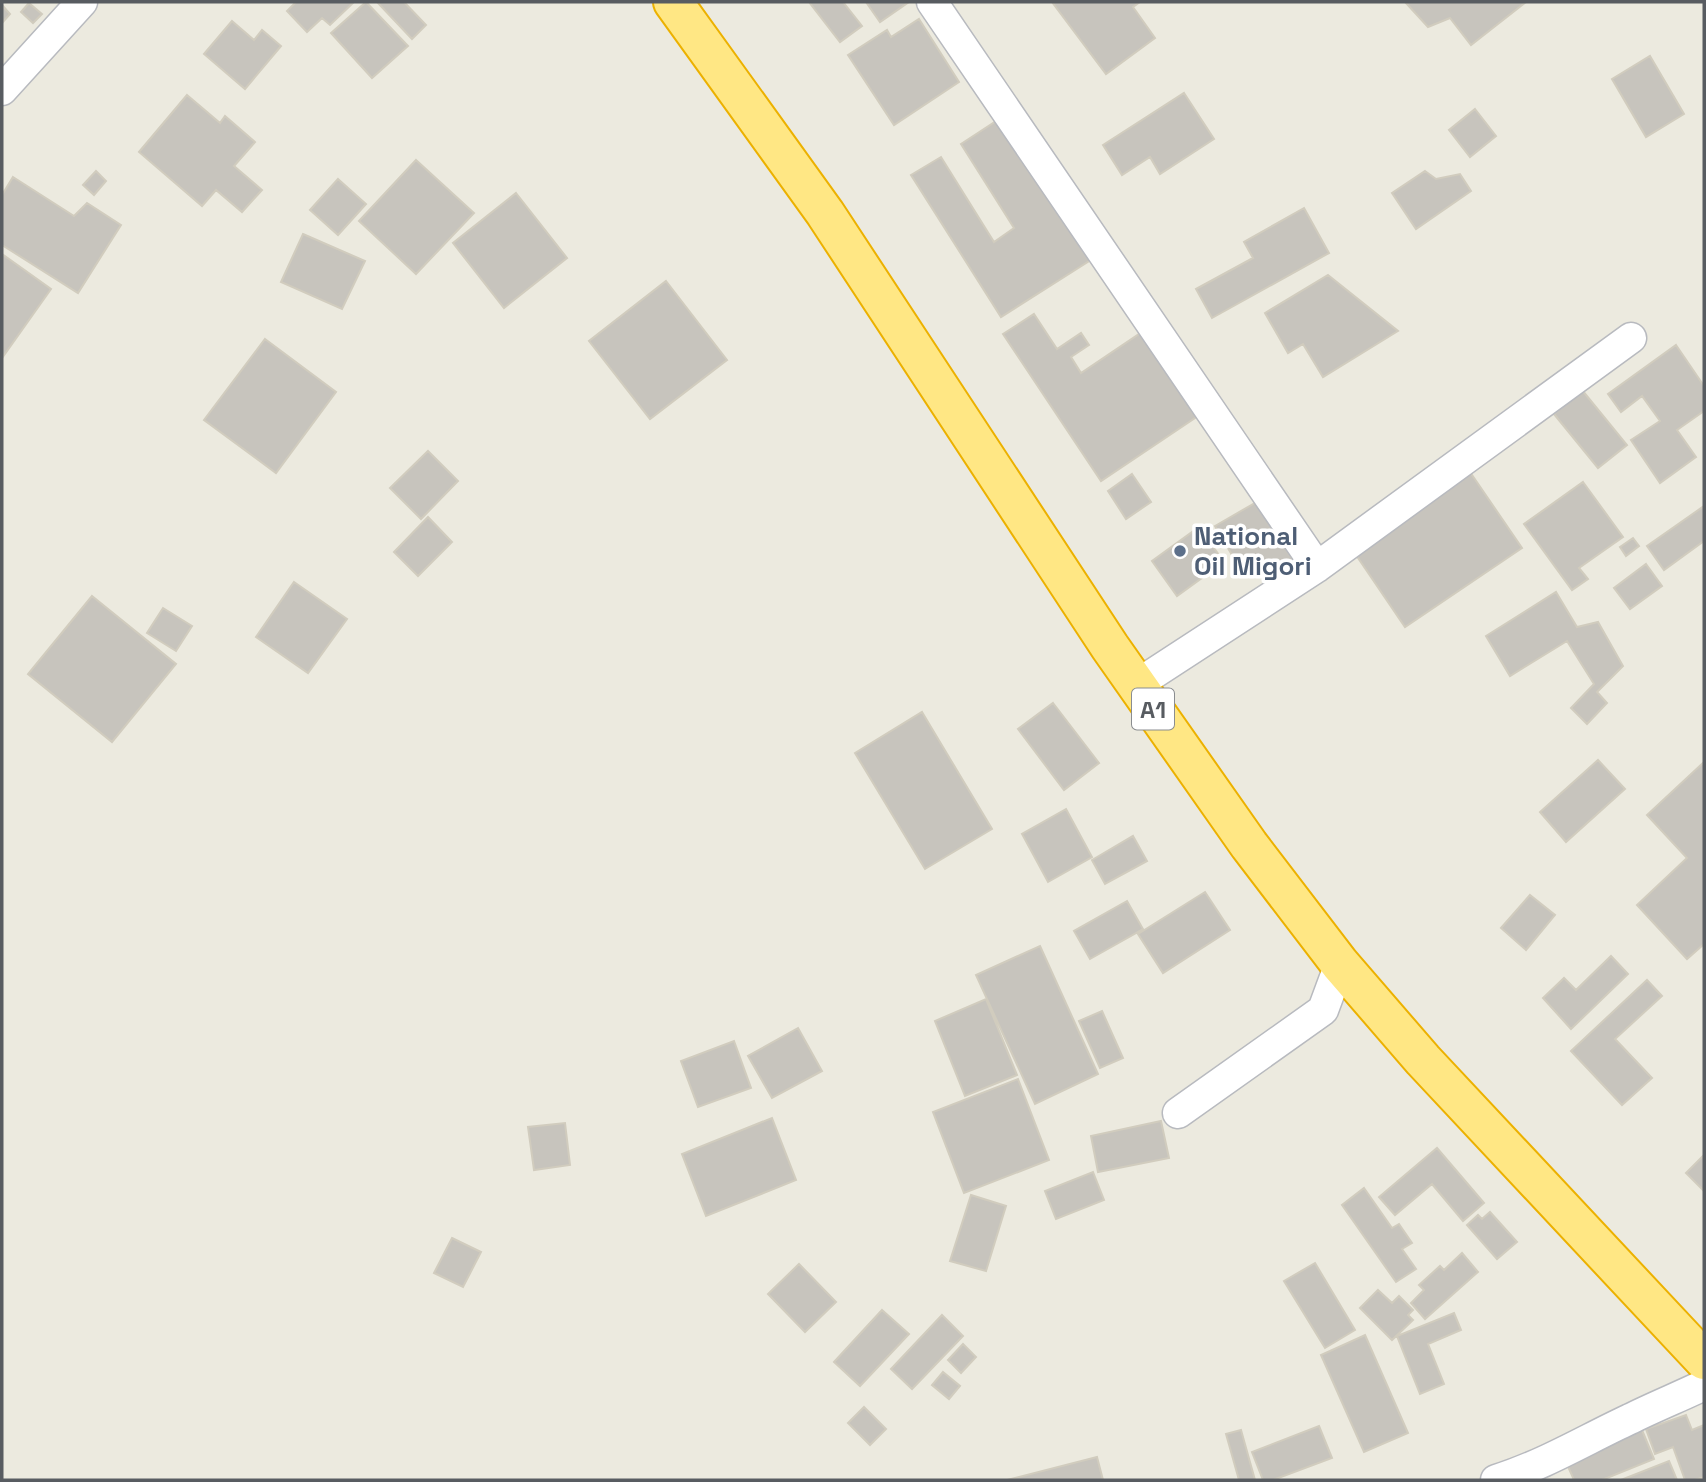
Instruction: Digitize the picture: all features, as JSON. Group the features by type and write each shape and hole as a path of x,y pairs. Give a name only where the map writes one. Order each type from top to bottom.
{"highway":[{"name":"A1","path":"673,2 825,213 1136,685 1250,845 1340,964 1423,1060 1704,1360"}],"street":[{"path":"2,90 82,2"},
{"path":"932,2 1317,567"},
{"path":"1136,685 1317,567 1632,338"},
{"path":"1178,1113 1323,1010 1340,964"},
{"path":"1496,1480 1521,1473 1567,1452 1704,1385"}],"building":[{"path":"296,2 354,2 330,25 322,18 307,32 287,11"},
{"path":"366,2 408,46 372,78 331,33"},
{"path":"377,2 404,2 426,25 412,39"},
{"path":"809,2 843,2 862,26 840,42"},
{"path":"866,2 909,2 880,22"},
{"path":"1052,2 1140,2 1133,7 1155,38 1106,74"},
{"path":"1405,2 1526,2 1471,45 1450,18 1428,27"},
{"path":"29,3 42,14 33,23 21,12"},
{"path":"2,5 10,14 2,23"},
{"path":"919,19 959,82 894,125 848,55 887,30 891,37"},
{"path":"232,21 254,40 262,30 281,46 245,89 204,54"},
{"path":"1650,56 1684,114 1646,137 1612,79"},
{"path":"1184,93 1214,139 1160,174 1150,157 1122,175 1103,145"},
{"path":"187,95 220,123 225,116 255,142 234,166 262,190 242,212 216,190 202,206 139,152"},
{"path":"1475,109 1496,136 1470,157 1449,130"},
{"path":"1004,116 1094,258 1001,317 911,175 941,157 994,242 1014,228 961,144"},
{"path":"416,160 474,213 416,274 359,221"},
{"path":"96,171 106,181 94,195 83,185"},
{"path":"1425,171 1436,179 1460,174 1471,191 1416,229 1392,193"},
{"path":"13,177 74,216 87,203 121,225 78,293 2,245 2,195"},
{"path":"338,179 366,204 338,235 310,210"},
{"path":"516,193 567,258 504,308 453,243"},
{"path":"1304,208 1329,253 1212,318 1196,289 1253,258 1244,242"},
{"path":"303,234 365,261 342,309 281,282"},
{"path":"2,254 51,289 2,358"},
{"path":"1328,275 1398,331 1323,377 1303,344 1288,353 1265,313"},
{"path":"666,281 727,360 650,419 589,341"},
{"path":"1034,314 1057,349 1081,333 1089,345 1071,357 1081,373 1145,330 1201,414 1101,481 1003,334"},
{"path":"265,339 336,392 276,473 204,420"},
{"path":"1676,345 1704,386 1704,411 1677,430 1696,457 1660,483 1631,440 1660,421 1642,396 1621,412 1608,394"},
{"path":"1582,390 1627,445 1598,468 1554,414"},
{"path":"428,451 458,481 421,519 390,488"},
{"path":"1470,472 1522,548 1405,627 1354,552"},
{"path":"1132,474 1151,502 1126,519 1108,491"},
{"path":"1583,482 1623,537 1579,568 1588,579 1572,590 1524,524"},
{"path":"1260,500 1295,563 1272,576 1263,560 1242,572 1215,526"},
{"path":"1704,506 1704,541 1664,570 1647,546"},
{"path":"428,517 452,542 418,576 394,552"},
{"path":"1199,527 1224,562 1177,596 1152,561"},
{"path":"1633,538 1639,546 1626,556 1620,547"},
{"path":"1646,564 1662,586 1630,609 1614,588"},
{"path":"294,582 347,619 308,673 256,637"},
{"path":"1556,592 1577,627 1598,622 1623,666 1597,692 1607,703 1587,724 1571,708 1594,684 1567,641 1510,676 1486,636"},
{"path":"92,596 176,664 112,742 28,674"},
{"path":"163,608 192,626 176,651 147,633"},
{"path":"1053,703 1099,763 1064,790 1018,729"},
{"path":"922,712 992,829 925,869 855,753"},
{"path":"1598,760 1625,789 1566,842 1540,812"},
{"path":"1704,762 1704,944 1687,959 1637,905 1687,858 1647,815"},
{"path":"1066,809 1092,857 1048,882 1022,834"},
{"path":"1133,836 1147,861 1105,884 1092,860"},
{"path":"1205,892 1230,930 1163,973 1138,934"},
{"path":"1530,895 1555,915 1526,950 1501,928"},
{"path":"1127,901 1143,929 1090,959 1074,931"},
{"path":"1040,946 1098,1074 1035,1104 976,975"},
{"path":"1611,956 1628,974 1571,1029 1543,998 1564,978 1576,990"},
{"path":"1647,980 1662,996 1615,1039 1652,1078 1622,1105 1571,1051"},
{"path":"986,999 1017,1075 965,1096 935,1021"},
{"path":"1102,1011 1123,1058 1100,1068 1079,1021"},
{"path":"798,1028 822,1071 772,1098 748,1056"},
{"path":"734,1041 751,1088 698,1107 681,1061"},
{"path":"1018,1079 1049,1160 964,1193 933,1112"},
{"path":"772,1118 796,1180 706,1216 682,1154"},
{"path":"1161,1121 1169,1158 1098,1172 1091,1136"},
{"path":"565,1123 570,1165 534,1170 528,1127"},
{"path":"1437,1148 1484,1203 1463,1221 1432,1184 1395,1215 1379,1197"},
{"path":"1704,1155 1704,1191 1686,1173"},
{"path":"1093,1172 1104,1200 1056,1219 1045,1191"},
{"path":"1364,1188 1392,1228 1399,1224 1412,1243 1402,1249 1416,1269 1396,1282 1342,1205"},
{"path":"971,1195 1006,1206 986,1271 950,1261"},
{"path":"1490,1212 1517,1242 1497,1259 1467,1225 1478,1215 1482,1219"},
{"path":"452,1238 481,1252 463,1287 434,1273"},
{"path":"1462,1253 1478,1272 1425,1319 1411,1303 1424,1290 1419,1285 1440,1266 1444,1270"},
{"path":"1315,1263 1355,1330 1325,1348 1284,1281"},
{"path":"799,1264 836,1302 805,1332 768,1294"},
{"path":"1378,1290 1392,1303 1399,1296 1413,1310 1408,1315 1413,1320 1392,1340 1360,1308"},
{"path":"882,1310 909,1334 860,1386 834,1362"},
{"path":"1454,1313 1461,1330 1428,1344 1444,1384 1420,1394 1397,1336"},
{"path":"942,1315 963,1336 912,1389 891,1369"},
{"path":"1365,1335 1408,1433 1364,1452 1321,1355"},
{"path":"963,1344 976,1357 961,1373 948,1360"},
{"path":"943,1372 960,1386 949,1399 932,1385"},
{"path":"864,1407 886,1429 870,1445 848,1423"},
{"path":"1686,1415 1692,1430 1704,1425 1704,1477 1695,1480 1685,1480 1673,1447 1655,1454 1646,1429"},
{"path":"1319,1426 1332,1458 1273,1480 1263,1480 1252,1452"},
{"path":"1241,1430 1255,1480 1239,1480 1226,1434"},
{"path":"1642,1430 1654,1459 1602,1480 1574,1480 1566,1462"},
{"path":"1097,1457 1103,1480 1007,1480"},
{"path":"1669,1461 1677,1480 1621,1480"}],"place":[{"name":"National Oil Migori","path":"1180,551"}]}
